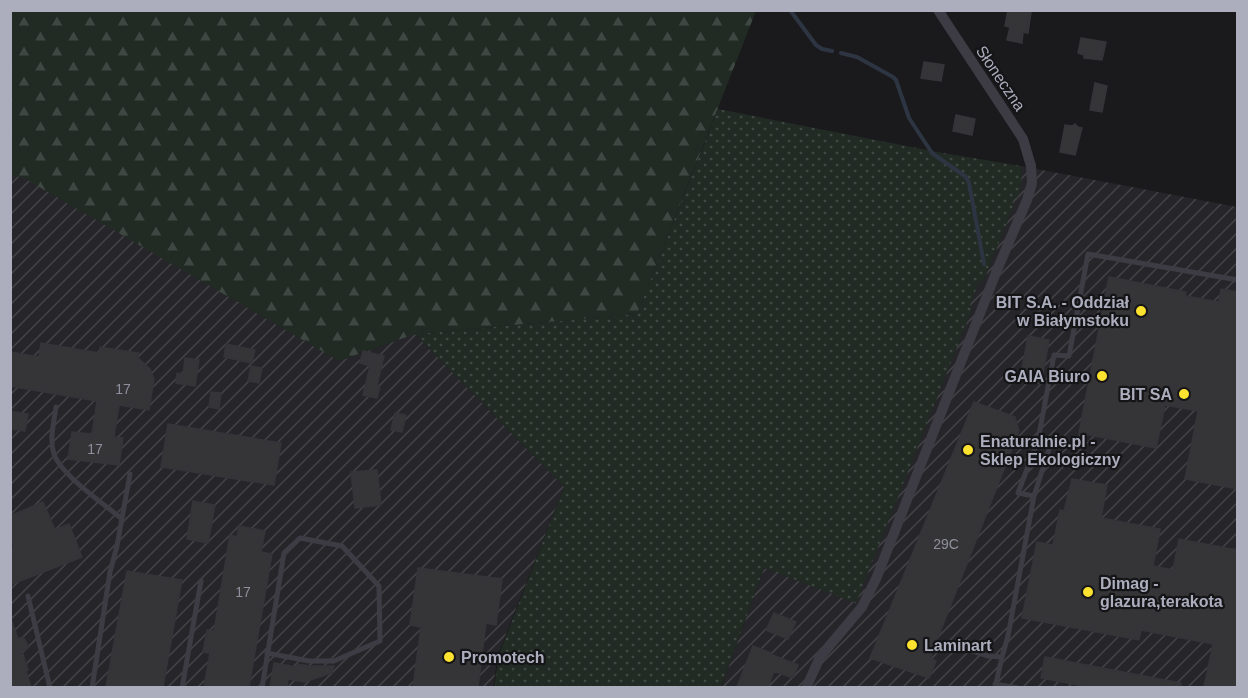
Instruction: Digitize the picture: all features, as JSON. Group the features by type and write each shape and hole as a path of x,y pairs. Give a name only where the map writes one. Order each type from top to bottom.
{"street":[{"name":"Słoneczna","path":"806,687 820,657 858,613 876,579 1032,183 1032,166 1023,139 938,10"}],"lane":[{"path":"1034,496 1018,493 1038,440 1054,355 1069,356 1088,254 1238,280"},
{"path":"56,407 52,439 54,454 64,471 122,519"},
{"path":"1018,687 995,686 1008,636 1034,496 1050,446"},
{"path":"92,687 110,572 130,474"},
{"path":"262,687 267,653 284,553 300,538 342,546 379,586 380,641 334,661 309,661 267,653"},
{"path":"182,687 201,581"},
{"path":"28,596 50,687"},
{"path":"954,645 988,656 1002,657"}],"shaded area":[{"path":"1021,166 1237,207 1237,687 721,688 764,568 856,602 972,309 969,305 978,283 984,280 1014,205 1012,203 1022,175"},
{"path":"10,176 22,176 339,361 415,334 564,487 498,654 493,687 11,687"}],"green space":[{"path":"10,11 756,11 637,314 415,334 339,361 22,177 11,176"},
{"path":"718,109 1021,166 1020,190 1012,203 1014,205 984,280 978,284 970,305 972,309 856,603 764,568 721,687 494,687 499,654 564,487 415,334 637,314"}],"building":[{"path":"1008,10 1031,12 1028,33 1023,32 1022,43 1007,40 1010,27 1005,26"},
{"path":"1081,38 1106,42 1102,60 1084,58 1084,55 1078,53"},
{"path":"924,62 944,65 941,81 921,78"},
{"path":"1095,83 1107,86 1102,112 1090,110"},
{"path":"956,115 975,119 972,135 953,131"},
{"path":"1075,124 1082,128 1075,155 1060,152 1065,125"},
{"path":"1109,277 1186,292 1185,296 1219,302 1221,289 1238,292 1238,489 1185,479 1198,411 1165,405 1156,448 1079,433"},
{"path":"1028,336 1049,340 1041,384 1020,380"},
{"path":"41,343 99,353 100,347 139,353 138,358 150,369 154,379 149,410 119,405 114,437 123,438 119,465 68,459 72,432 92,434 97,401 10,386 10,352 39,357"},
{"path":"226,344 255,350 252,363 224,357"},
{"path":"363,351 384,356 377,385 380,386 377,398 363,395 370,366 360,363"},
{"path":"185,358 199,360 195,386 176,383 177,373 183,374"},
{"path":"251,366 262,368 259,383 248,381"},
{"path":"211,392 221,393 219,409 209,407"},
{"path":"974,402 1015,417 1019,431 930,658 936,661 929,678 870,658"},
{"path":"10,411 28,414 25,431 10,429"},
{"path":"395,413 406,415 402,432 391,430"},
{"path":"168,424 281,443 274,485 161,467"},
{"path":"377,470 381,505 355,508 351,472"},
{"path":"1072,479 1107,485 1101,518 1160,529 1153,566 1173,570 1179,539 1238,550 1238,687 1204,687 1213,644 1141,630 1139,640 1022,618 1037,542 1053,545 1060,510 1064,511"},
{"path":"193,501 215,505 208,543 187,539"},
{"path":"43,502 55,530 69,524 82,557 10,585 10,547 14,546 10,536 10,516"},
{"path":"239,526 265,531 261,552 272,554 249,687 204,687 210,653 203,652 207,630 214,631 230,535 237,537"},
{"path":"418,568 502,579 496,625 486,623 478,687 413,687 421,627 410,625"},
{"path":"127,571 182,580 163,687 106,687"},
{"path":"774,613 796,622 788,639 766,630"},
{"path":"12,622 18,639 23,637 29,647 22,651 31,687 10,687 10,623"},
{"path":"753,646 798,665 793,678 774,671 768,687 737,687"},
{"path":"1045,657 1181,683 1181,687 1088,687 1041,678"},
{"path":"274,663 296,667 297,664 334,666 332,673 304,682 288,679 287,687 270,687"}],"waterway":[{"path":"790,10 816,45 832,51"},
{"path":"841,53 857,57 893,77 909,118 932,153 966,177 984,264"},
{"path":"999,299 1003,304"}],"place":[{"name":"BIT S.A. - Oddział w Białymstoku","path":"1141,311"},
{"name":"GAIA Biuro","path":"1102,376"},
{"name":"BIT SA","path":"1184,394"},
{"name":"Enaturalnie.pl - Sklep Ekologiczny","path":"968,450"},
{"name":"Dimag - glazura,terakota","path":"1088,592"},
{"name":"Laminart","path":"912,645"},
{"name":"Promotech","path":"449,657"}]}
